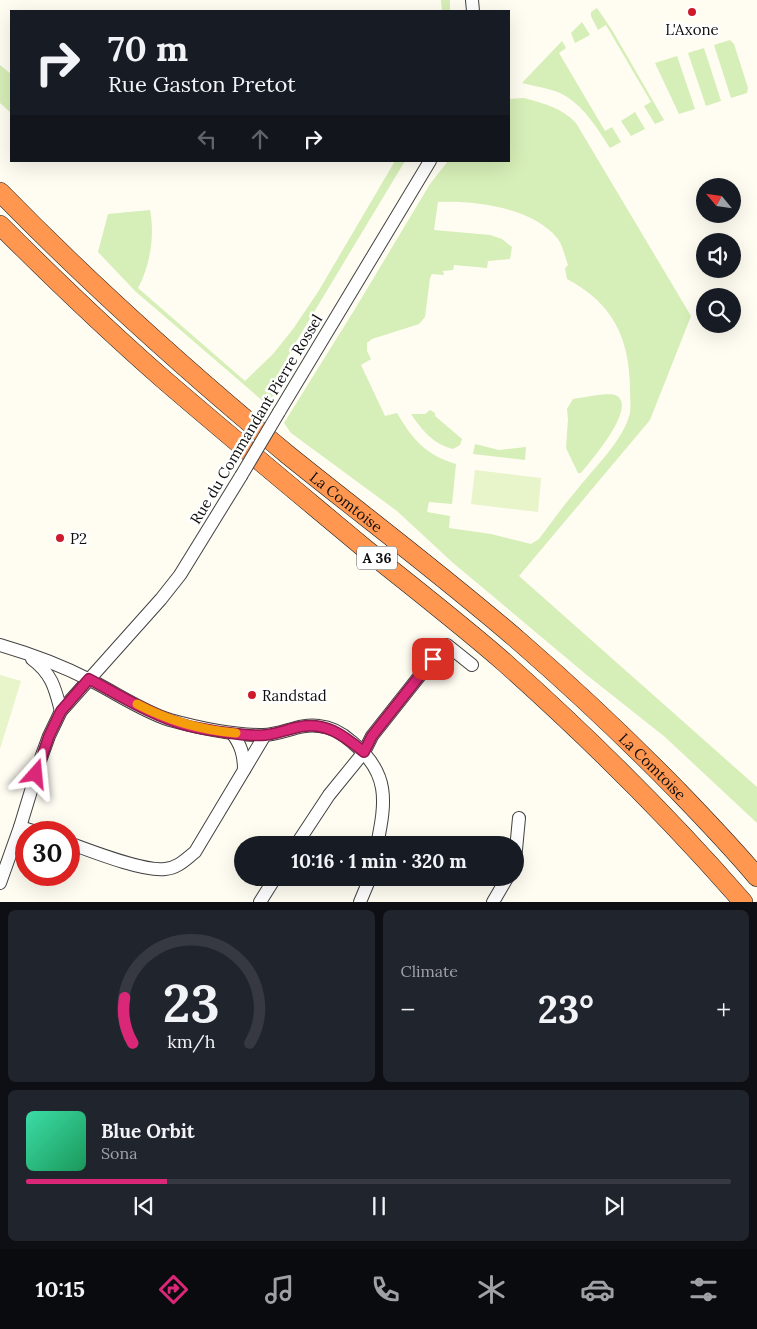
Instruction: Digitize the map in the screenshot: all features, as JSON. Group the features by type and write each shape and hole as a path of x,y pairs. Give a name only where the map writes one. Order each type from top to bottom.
{"highway":[{"name":"La Comtoise","path":"0,192 86,276 198,378 510,634 586,701 677,791 756,876"},
{"name":"La Comtoise","path":"0,226 74,298 163,378 534,690 640,790 743,902"}],"street":[{"name":"Rue du Commandant Pierre Rossel","path":"22,821 41,758 61,711 161,599 180,575 429,162"},
{"path":"0,644 89,679 160,717 190,726 232,733 265,735 302,726 319,726 336,731 364,752 375,765 380,778 384,803 379,836"},
{"path":"302,836 328,795 364,752 372,736 433,659 447,645 472,665"},
{"path":"24,653 38,663 54,684 61,711"},
{"path":"232,733 239,743 244,759 244,770"},
{"path":"80,847 147,868 165,869 179,865 195,852 265,735"},
{"path":"517,836 519,818"},
{"name":"Rue du Commandant Pierre Rossel","path":"0,882 15,841"},
{"path":"260,902 271,886"},
{"path":"360,902 367,886"},
{"path":"493,902 502,886"}],"green space":[{"path":"441,0 450,0 450,10 442,10"},
{"path":"597,8 612,30 664,120 655,124 644,106 651,102 606,25 598,30 591,16 591,12"},
{"path":"582,22 590,35 575,43 571,33"},
{"path":"730,40 734,44 748,88 747,93 731,98 714,45"},
{"path":"562,41 566,48 559,53 605,131 612,127 621,142 610,148 589,117 576,103 560,93 522,83"},
{"path":"704,48 721,101 706,106 688,53"},
{"path":"677,56 695,109 679,114 655,63"},
{"path":"0,65 10,73 10,112 0,103"},
{"path":"524,98 545,104 565,113 576,123 691,316 650,420 519,576 757,787 757,823 665,737 588,676 452,562 397,511 291,433 284,423 430,184 447,162 510,162 510,99","holes":["438,202 469,203 503,208 519,213 547,228 558,239 563,248 568,265 565,268 567,279 583,288 606,310 615,323 626,352 629,369 630,403 627,423 615,444 539,539 531,544 491,534 449,528 450,516 427,512 429,502 452,504 456,464 436,456 421,445 408,431 397,413 385,416 361,365 371,359 367,351 367,343 372,339 419,324 425,317 432,274 444,275 443,271 453,270 454,265 487,268 488,261 510,259 512,247 502,239 490,235 434,230"]},
{"path":"635,112 645,129 631,136 621,121"},
{"path":"394,162 404,162 293,347 285,362 271,408 135,291 98,252 108,214 150,210 152,240 146,270 138,288 245,381 273,354 293,329 318,292"},
{"path":"610,394 617,396 622,402 621,412 617,423 602,447 581,473 578,473 566,448 567,409 573,399"},
{"path":"430,410 462,439 460,445 453,449 440,444 424,431 411,414 425,414"},
{"path":"475,444 499,450 526,447 525,460 473,454"},
{"path":"475,470 541,478 538,512 471,504"},
{"path":"0,675 21,681 0,749"}],"slow traffic":[{"path":"137,704 160,717 190,726 236,733"}],"place":[{"name":"L'Axone","path":"692,12"},
{"name":"P2","path":"60,538"},
{"name":"Randstad","path":"252,695"}],"route":[{"path":"36,774 49,736 61,711 89,679 160,717 190,726 232,733 265,735 302,726 319,726 336,731 364,752 372,736 433,659"}]}
